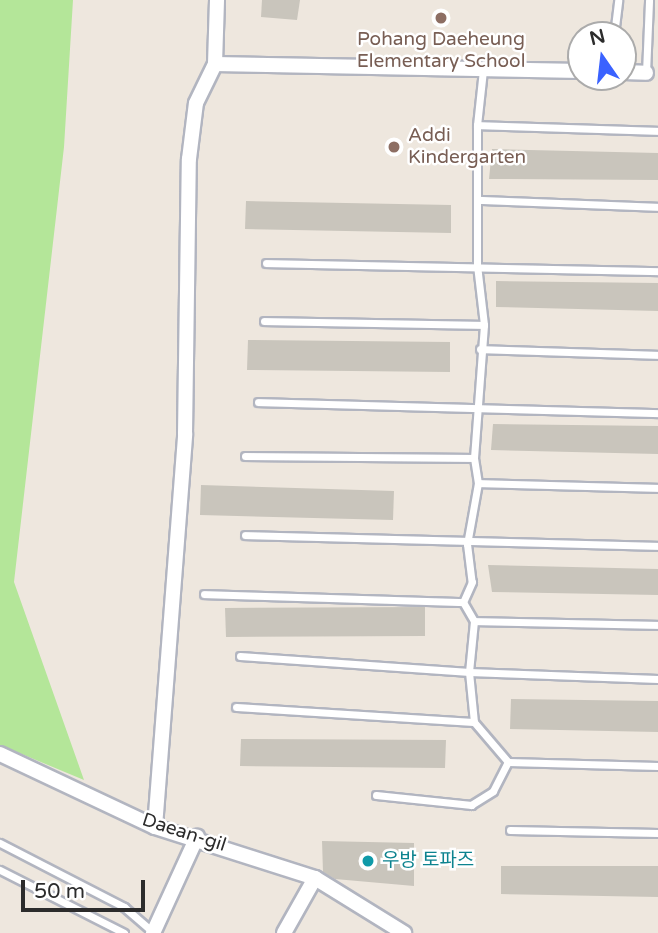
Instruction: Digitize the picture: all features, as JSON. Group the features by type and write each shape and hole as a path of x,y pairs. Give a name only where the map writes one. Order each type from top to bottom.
{"street":[{"path":"155,827 185,434 189,159 196,103 215,64 217,0"},
{"path":"215,64 567,71"},
{"path":"637,73 646,73"},
{"name":"Daean-gil","path":"0,754 155,827 197,837 315,878 404,933"},
{"path":"153,933 197,837"},
{"path":"284,933 315,878"}],"lane":[{"path":"616,21 618,0"},
{"path":"646,73 649,0"},
{"path":"463,602 472,582 467,544 478,483 474,458 480,407 480,349 484,325 477,265 477,125 483,70"},
{"path":"477,125 658,131"},
{"path":"479,200 658,207"},
{"path":"266,263 477,265 658,271"},
{"path":"264,321 484,325"},
{"path":"480,349 658,355"},
{"path":"258,402 658,413"},
{"path":"246,456 474,458"},
{"path":"478,483 658,488"},
{"path":"245,535 467,544 658,546"},
{"path":"204,594 463,602"},
{"path":"463,602 474,621 468,672 474,722 508,762 658,766"},
{"path":"474,621 658,625"},
{"path":"240,656 468,672 658,678"},
{"path":"236,707 474,722"},
{"path":"376,795 471,805 493,791 508,762"},
{"path":"510,830 658,833"},
{"path":"0,843 124,907 153,933"},
{"path":"0,870 124,933"}],"green space":[{"path":"0,0 73,0 64,147 14,582 84,780 0,745"}],"building":[{"path":"262,0 300,0 297,20 261,17"},
{"path":"492,149 658,153 658,180 489,179"},
{"path":"246,201 451,205 451,233 245,229"},
{"path":"496,281 658,283 658,311 496,307"},
{"path":"248,340 450,342 450,372 247,370"},
{"path":"493,424 658,426 658,454 491,450"},
{"path":"201,485 394,491 393,520 200,515"},
{"path":"488,565 658,569 658,595 492,592"},
{"path":"425,607 425,636 226,637 225,608"},
{"path":"511,699 658,701 658,732 510,729"},
{"path":"241,739 446,740 445,768 240,766"},
{"name":"우방 토파즈","path":"322,841 414,843 414,886 335,879 323,872"},
{"path":"501,866 658,866 658,897 501,894"}],"place":[{"name":"Pohang Daeheung Elementary School","path":"441,18"},
{"name":"Addi Kindergarten","path":"394,147"},
{"name":"우방 토파즈","path":"368,861"}]}
